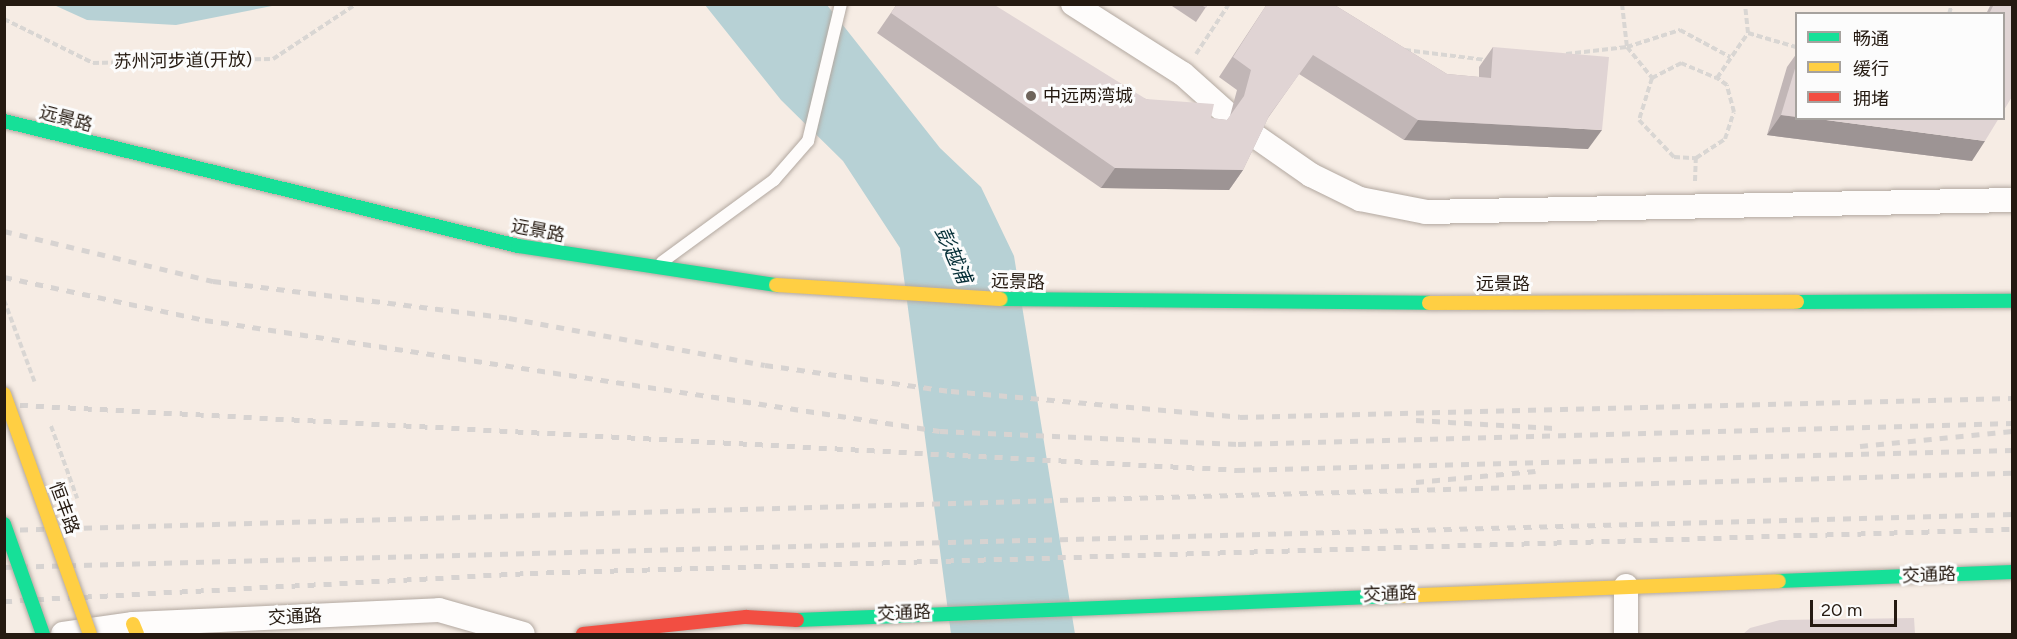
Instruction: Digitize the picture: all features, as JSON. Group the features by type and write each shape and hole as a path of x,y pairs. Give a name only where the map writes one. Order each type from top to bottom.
{"street":[{"path":"1073,4 1183,74 1230,116"},
{"name":"远景路","path":"4,121 518,246 651,270 900,295 1039,301 2013,301"},
{"path":"1255,136 1311,175 1360,200 1426,212 2013,200"},
{"name":"恒丰路","path":"4,394 90,634"},
{"path":"4,524 43,634"},
{"name":"交通路","path":"583,634 746,617 767,621 921,612 2013,572"},
{"path":"1626,586 1626,634"},
{"name":"交通路","path":"63,634 439,610 522,634"},
{"name":"交通路","path":"747,634 767,621"}],"lane":[{"path":"651,270 774,180 808,141 841,4"}],"path":[{"name":"苏州河步道(开放)","path":"4,18 93,63 273,59 356,4"},
{"path":"1183,74 1229,4"},
{"path":"1622,4 1628,47 1652,78"},
{"path":"1718,78 1748,33 1745,4"},
{"path":"1555,55 1628,47 1680,30 1730,57"},
{"path":"1748,33 1795,46"},
{"path":"1394,48 1496,59"},
{"path":"1681,63 1718,78 1727,85 1734,112 1725,139 1696,158 1674,157 1638,120 1652,78 1681,63"}],"water":[{"path":"54,5 277,5 176,25 87,20"},
{"name":"彭越浦","path":"705,5 827,5 940,148 981,187 1014,256 1075,634 951,634 900,248 843,161 781,100"}],"building":[{"name":"中远两湾城","path":"897,4 993,4 1146,99 1214,104 1211,118 1227,120 1244,96 1251,70 1233,57 1267,4 1333,4 1447,74 1491,78 1493,47 1609,57 1602,130 1418,120 1313,55 1269,116 1243,170 1115,168 891,13"},
{"path":"1994,4 2013,4 2013,95 2005,108 2005,12 1990,12"},
{"path":"1795,69 1795,117 1781,115"},
{"path":"1826,120 1998,120 1985,141"},
{"path":"1914,618 1915,634 1743,634 1750,628 1780,620"}],"railway":[{"path":"4,231 213,281 509,318 765,365 951,391 1240,417 2012,398"},
{"path":"4,277 205,320 940,431 1238,444 2012,423"},
{"path":"4,404 1237,470 2012,450"},
{"path":"1416,420 1554,428"},
{"path":"1860,446 2012,431"},
{"path":"1416,482 1535,471"},
{"path":"4,530 2012,473"},
{"path":"4,567 2012,514"},
{"path":"4,601 530,573 2012,529"}],"traffic: fast":[{"path":"4,121 518,246 776,285"},
{"path":"1001,299 1429,303"},
{"path":"1797,302 2012,301"},
{"path":"4,524 43,634"},
{"path":"1779,581 2012,572"},
{"path":"797,620 1396,596"}],"traffic: slow":[{"path":"776,285 1001,299"},
{"path":"1429,303 1797,302"},
{"path":"4,394 90,634"},
{"path":"1396,596 1779,581"},
{"path":"133,624 137,634"}],"traffic: jam":[{"path":"583,634 746,617 797,620"}],"place":[{"name":"中远两湾城","path":"1031,96"}]}
